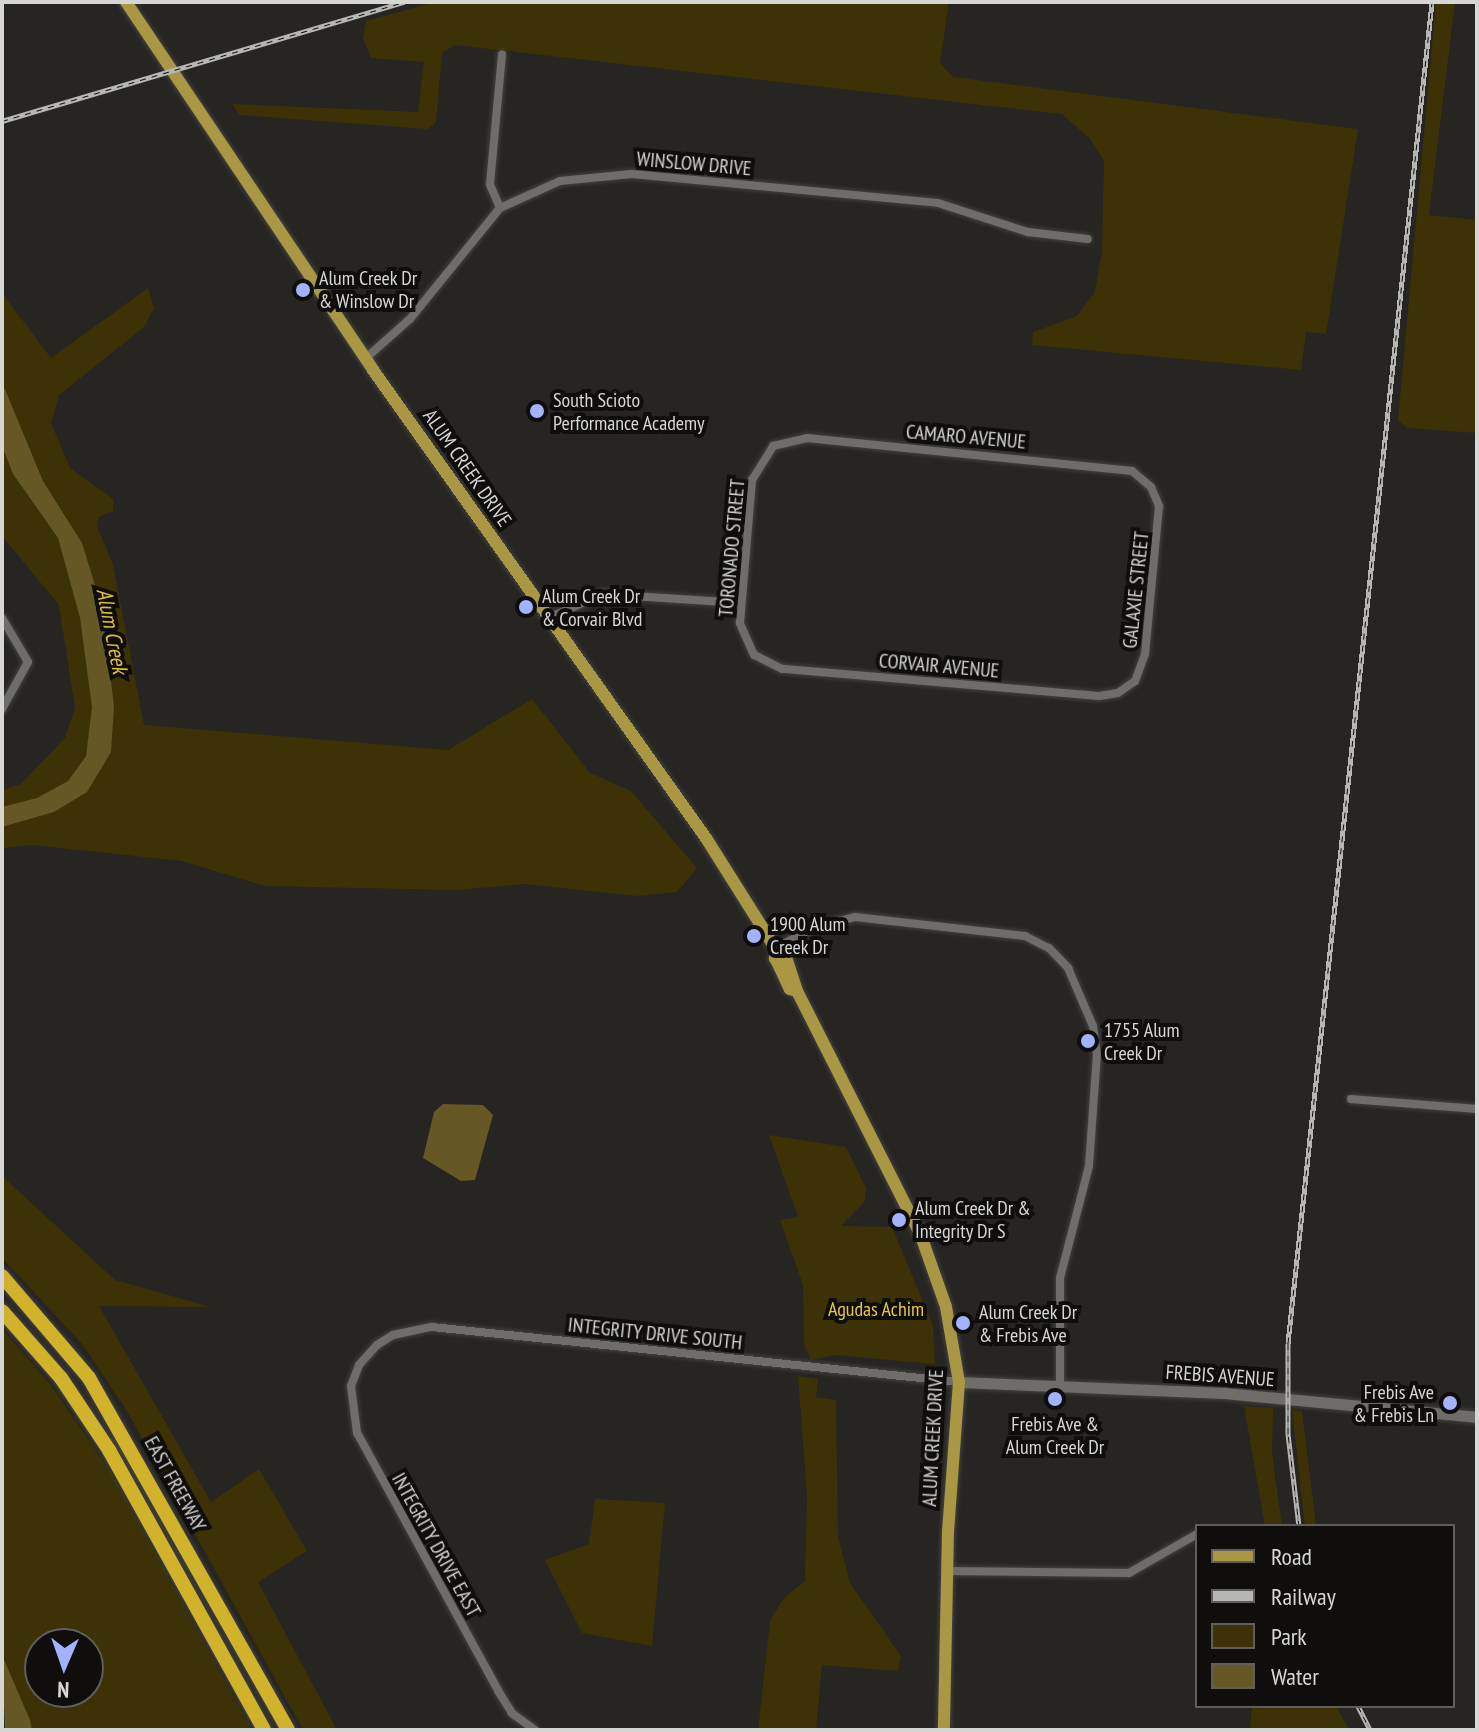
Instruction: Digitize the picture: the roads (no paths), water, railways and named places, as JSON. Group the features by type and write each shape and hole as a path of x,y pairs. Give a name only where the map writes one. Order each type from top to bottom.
{"highway":[{"name":"EAST FREEWAY","path":"2,1276 89,1378 288,1730"},
{"name":"EAST FREEWAY","path":"2,1311 61,1378 109,1450 264,1730"}],"main road":[{"name":"ALUM CREEK DRIVE","path":"126,2 366,358 706,838 777,951 790,963 797,991 925,1244 946,1307 959,1382 947,1571 944,1730"},
{"name":"FREBIS AVENUE","path":"959,1382 1224,1393 1477,1417"}],"street":[{"path":"500,208 490,184 502,55"},
{"name":"WINSLOW DRIVE","path":"366,358 410,319 500,208 560,181 632,174 938,203 1028,232 1088,239"},
{"name":"CAMARO AVENUE","path":"773,446 807,438 1109,466 1132,471 1151,487"},
{"name":"TORONADO STREET","path":"754,655 744,640 741,603 752,480 773,446"},
{"name":"GALAXIE STREET","path":"1124,690 1139,675 1145,654 1159,526 1159,506 1151,487"},
{"path":"549,618 602,594 741,603"},
{"path":"2,618 28,662 2,709"},
{"name":"CORVAIR AVENUE","path":"754,655 782,669 1099,696 1124,690"},
{"path":"777,951 813,928 855,917 1025,936 1049,948 1068,968 1093,1026 1097,1054 1089,1166 1060,1278 1060,1388"},
{"path":"1351,1099 1477,1109"},
{"name":"INTEGRITY DRIVE SOUTH","path":"359,1365 393,1335 432,1327 959,1382"},
{"name":"INTEGRITY DRIVE EAST","path":"359,1365 350,1395 357,1433 499,1692 532,1729"},
{"path":"947,1571 1129,1573 1195,1535"}],"water":[{"path":"2,382 43,481 82,543 102,608 114,706 111,752 87,792 54,812 2,827 2,807 37,798 68,781 86,756 92,707 80,618 58,538 13,474 2,446"},
{"path":"443,1104 483,1105 493,1115 475,1180 461,1181 423,1158 434,1112"},
{"path":"2,1655 32,1730 5,1730"}],"railway":[{"path":"2,121 405,2"},
{"path":"1299,1524 1288,1434 1288,1343 1432,2"},
{"path":"1359,1708 1370,1730"}],"place":[{"name":"Alum Creek Dr & Winslow Dr","path":"303,290"},
{"name":"South Scioto Performance Academy","path":"537,411"},
{"name":"Alum Creek Dr & Corvair Blvd","path":"526,607"},
{"name":"1900 Alum Creek Dr","path":"754,936"},
{"name":"1755 Alum Creek Dr","path":"1088,1041"},
{"name":"Alum Creek Dr & Integrity Dr S","path":"899,1220"},
{"name":"Alum Creek Dr & Frebis Ave","path":"963,1323"},
{"name":"Frebis Ave & Alum Creek Dr","path":"1055,1399"},
{"name":"Frebis Ave & Frebis Ln","path":"1450,1403"}],"water label":[{"name":"Alum Creek","path":"112,631"}],"park label":[{"name":"Agudas Achim","path":"876,1309"}]}
